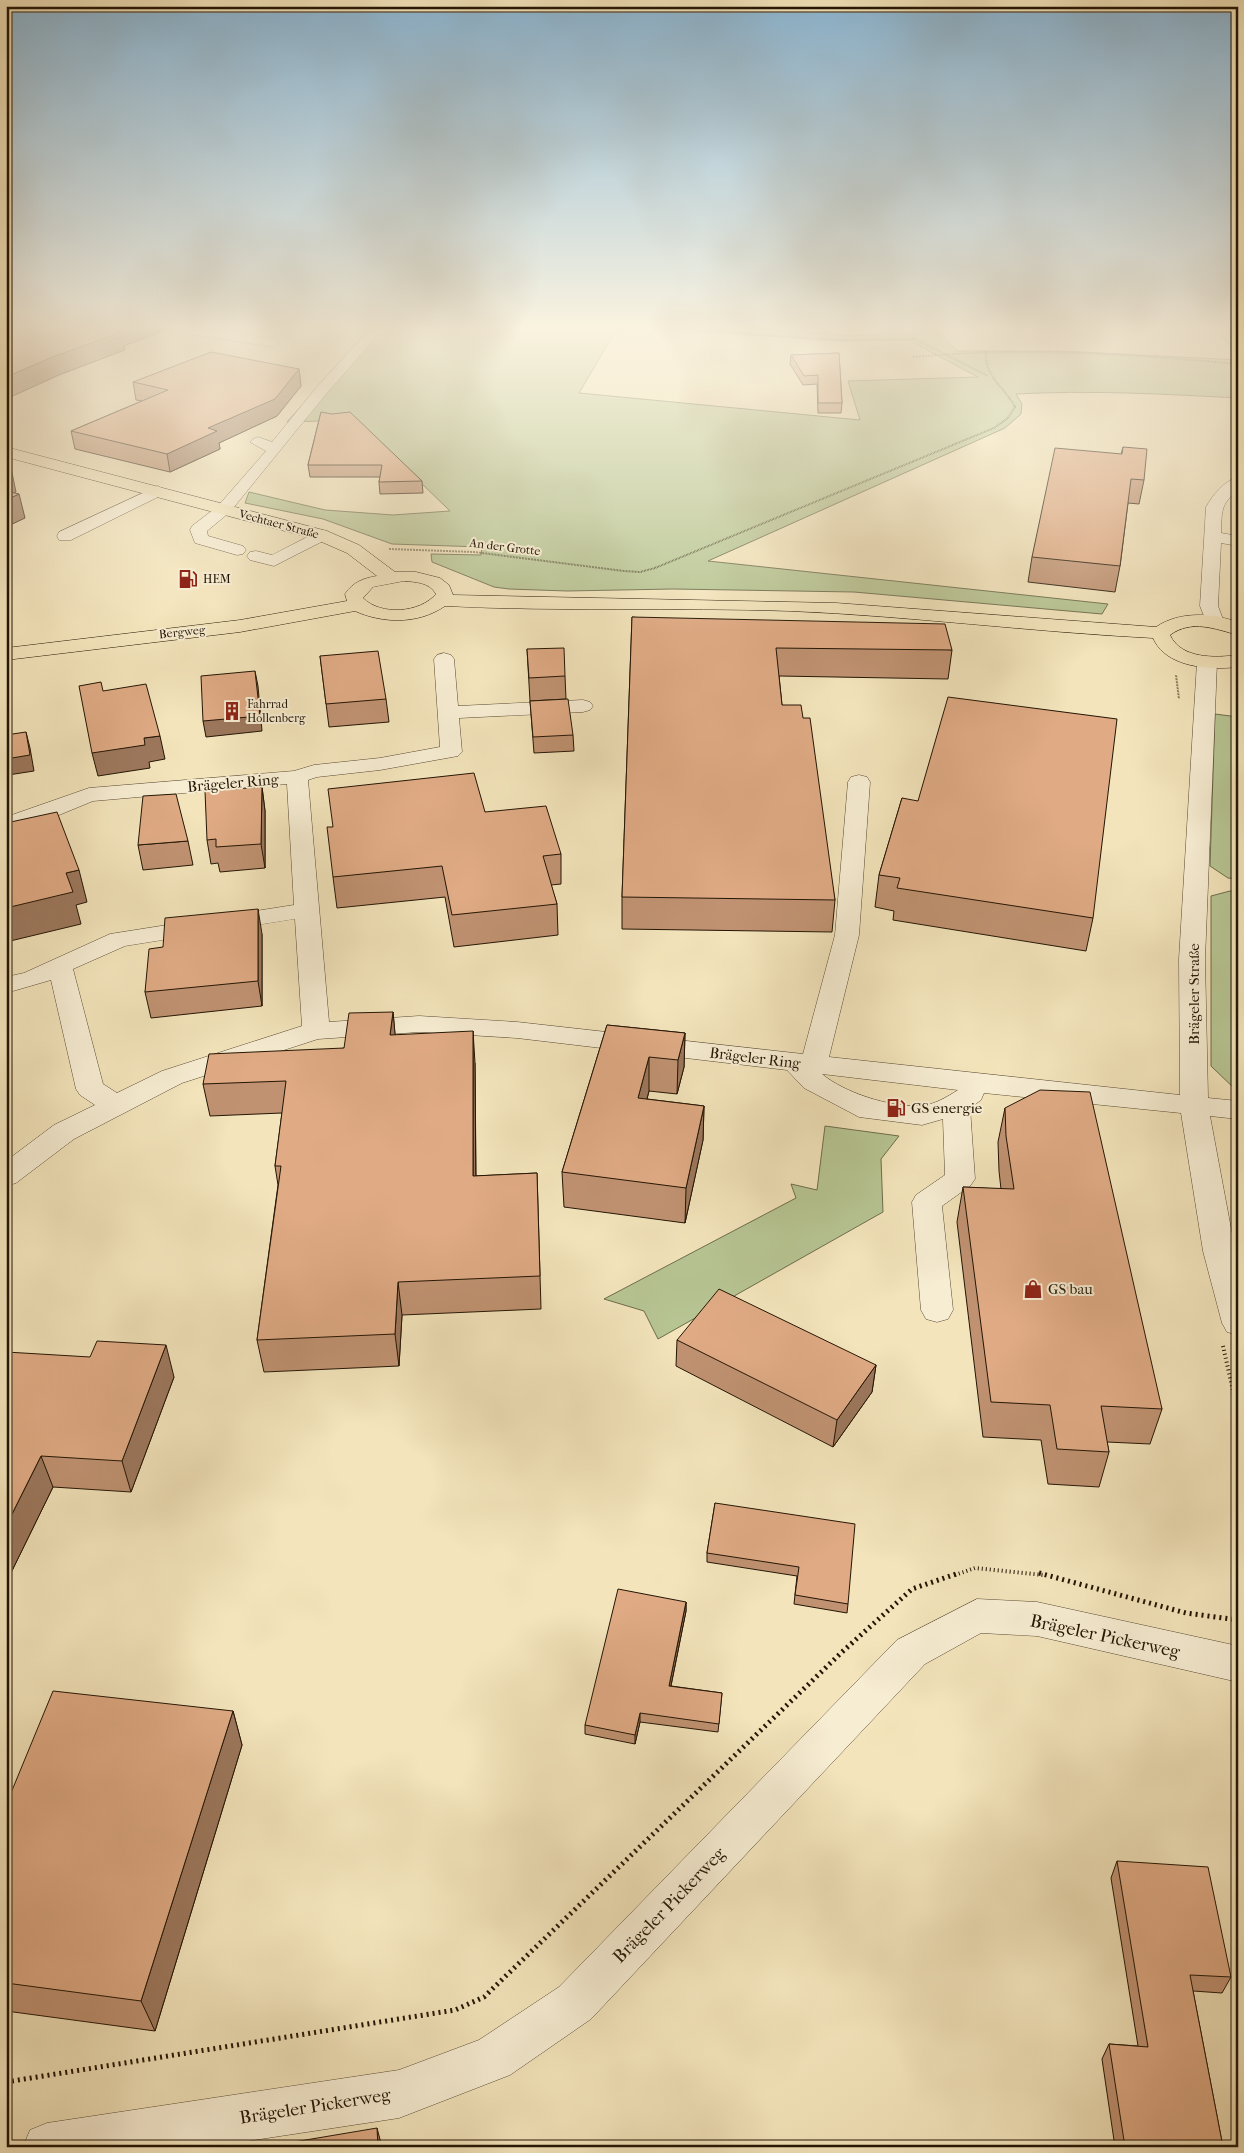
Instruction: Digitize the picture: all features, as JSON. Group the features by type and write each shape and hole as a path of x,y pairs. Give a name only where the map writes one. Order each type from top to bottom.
{"main road":[{"name":"Vechtaer Straße","path":"6,452 321,535 353,550 390,577"},
{"path":"417,577 434,582 444,589 445,594 442,600 426,610 400,615 374,613 357,605 354,594 359,588 378,579 417,577"},
{"path":"442,600 577,604 790,606 1160,633 1168,626 1179,622 1215,622 1238,629"},
{"name":"Bergweg","path":"6,654 240,626 357,605"},
{"path":"1160,633 1164,643 1172,650 1207,662 1238,661"}],"street":[{"path":"237,550 201,539 198,530 224,509 290,429"},
{"path":"258,442 275,449"},
{"path":"1215,622 1209,606 1214,508 1220,497 1238,482"},
{"path":"65,536 158,491"},
{"path":"256,556 274,561 321,535"},
{"path":"1212,537 1238,541"},
{"path":"296,777 314,770 380,764 451,752 444,658"},
{"name":"Brägeler Straße","path":"1207,662 1192,960 1194,1105 1218,1251 1238,1323"},
{"path":"449,712 583,706"},
{"name":"Brägeler Ring","path":"6,824 40,815 89,795 296,777 316,1031"},
{"path":"859,782 847,935 805,1064 814,1082 848,1098 950,1106 984,1084"},
{"path":"6,808 40,815"},
{"path":"6,985 33,978 119,940 307,910"},
{"path":"60,966 90,1089 116,1105"},
{"name":"Brägeler Ring","path":"6,1176 64,1132 172,1077 316,1031 419,1024 487,1028 984,1084 1238,1110"},
{"path":"937,1310 928,1202 960,1179 950,1106"},
{"name":"Brägeler Pickerweg","path":"48,2147 399,2094 493,2058 575,2003 911,1652 977,1616 1038,1619 1238,1664"}],"path":[{"name":"An der Grotte","path":"398,554 385,549 474,552 640,572 655,568 990,429"},
{"path":"6,2082 455,2010 484,1996 842,1652 912,1589 976,1568 1037,1573 1186,1613 1238,1620"}],"green space":[{"path":"366,429 1002,429 708,561 1108,604 1102,614 854,592 509,589 494,587 432,562 431,554 481,555 482,547 392,544 323,519 245,503 249,492 325,510 393,515 450,511"},
{"path":"1215,714 1238,717 1238,879 1228,878 1210,866"},
{"path":"1230,891 1238,892 1238,1092 1211,1066 1211,896"},
{"path":"825,1126 899,1136 881,1159 883,1212 658,1339 644,1311 604,1299 796,1198 791,1184 817,1190"}],"building":[{"path":"212,429 217,431 167,454 71,431"},
{"path":"317,429 368,429 422,481 379,482 382,465 308,465"},
{"path":"1123,447 1147,449 1144,480 1131,479 1120,566 1032,557 1055,448 1122,454"},
{"path":"6,491 19,494 6,500"},
{"path":"632,617 945,624 952,650 776,648 782,705 801,705 803,718 810,718 835,900 622,897"},
{"path":"564,648 565,676 529,678 527,649"},
{"path":"378,651 386,699 326,704 320,656"},
{"name":"Fahrrad Hollenberg","path":"255,671 260,716 203,721 201,676"},
{"path":"101,682 103,691 146,684 160,736 144,738 145,745 92,753 79,686"},
{"path":"948,697 1117,719 1093,918 897,888 900,878 879,875 902,798 918,801"},
{"path":"568,699 573,735 533,737 530,701"},
{"path":"26,732 30,755 6,759 6,735"},
{"path":"474,773 485,812 546,806 561,854 543,856 557,904 452,915 442,866 333,877 327,827 333,827 328,789"},
{"path":"262,787 261,844 216,847 216,839 207,840 205,791"},
{"path":"176,794 188,841 138,845 143,796"},
{"path":"57,812 79,870 66,873 73,892 6,908 6,823"},
{"path":"258,909 258,981 145,992 149,949 163,947 165,918"},
{"path":"393,1012 390,1035 473,1031 473,1176 537,1173 540,1276 398,1282 395,1334 257,1340 281,1166 275,1166 286,1081 203,1084 209,1054 344,1048 349,1013"},
{"path":"607,1025 685,1033 678,1060 649,1057 638,1098 704,1106 686,1188 562,1172"},
{"path":"1040,1090 1090,1092 1162,1409 1101,1406 1109,1452 1057,1449 1050,1405 991,1402 963,1187 1014,1189 1006,1136 1005,1108"},
{"path":"719,1289 876,1365 837,1420 677,1340"},
{"path":"97,1341 166,1345 122,1461 41,1456 6,1526 6,1352 90,1357"},
{"path":"715,1503 855,1524 848,1604 795,1595 799,1567 707,1553"},
{"path":"618,1589 686,1602 669,1686 722,1693 719,1724 640,1713 635,1735 585,1725"},
{"path":"53,1691 233,1711 141,2001 6,1983 6,1805"},
{"path":"1117,1861 1208,1867 1231,1977 1190,1975 1223,2147 1125,2147 1109,2044 1148,2047"},
{"path":"377,2128 378,2147 264,2147"}],"place":[{"name":"HEM","path":"188,579"},
{"name":"Fahrrad Hollenberg","path":"232,711"},
{"name":"GS energie","path":"896,1108"},
{"name":"GS bau","path":"1033,1289"}]}
